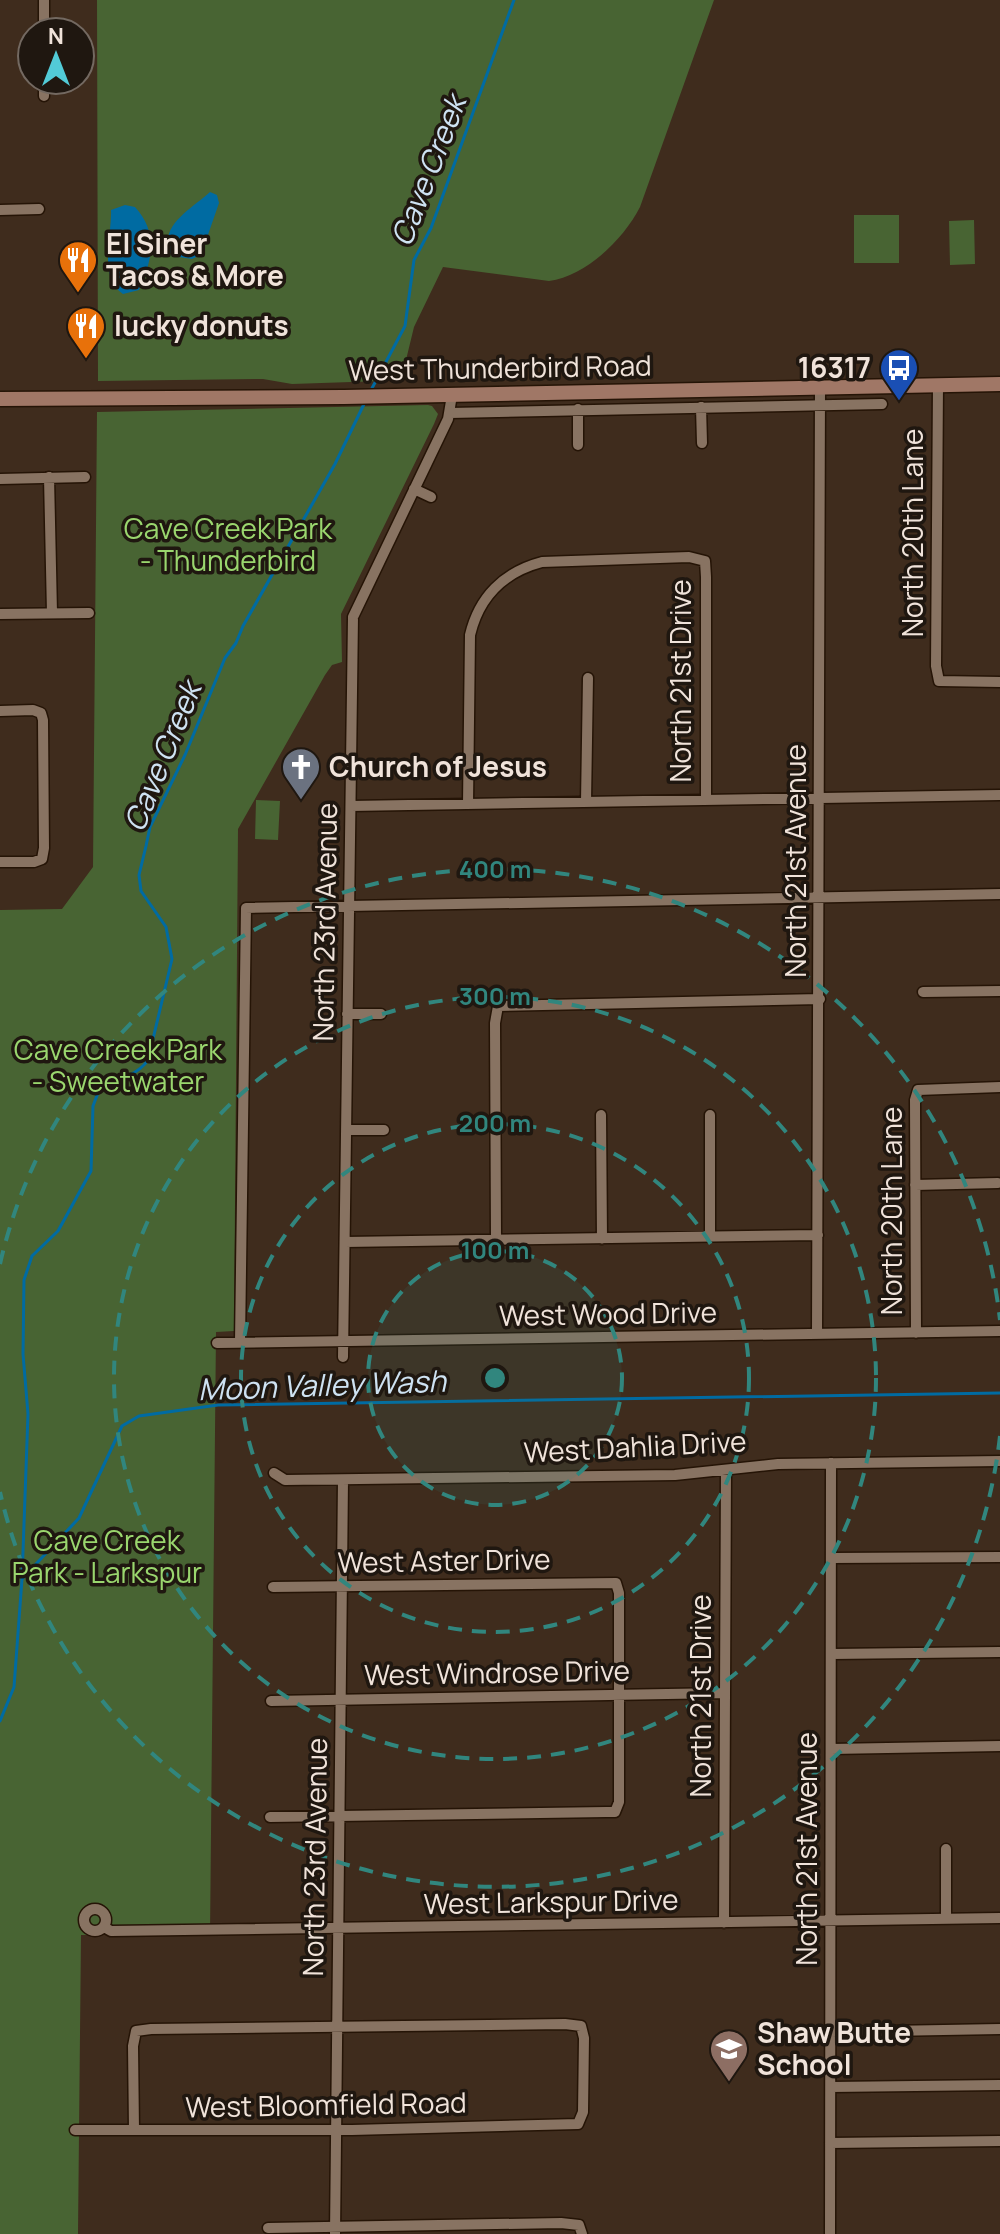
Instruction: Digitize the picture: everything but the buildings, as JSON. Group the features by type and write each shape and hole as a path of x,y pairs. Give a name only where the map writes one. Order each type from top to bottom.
{"main road":[{"name":"West Thunderbird Road","path":"0,399 344,397 1000,384"}],"street":[{"path":"0,210 39,209"},
{"name":"North 20th Lane","path":"938,385 936,666 939,681 1000,682"},
{"name":"North 21st Avenue","path":"817,1334 820,388"},
{"name":"North 23rd Avenue","path":"343,1357 353,617 450,413 452,395"},
{"name":"West Thunderbird Road","path":"450,413 882,404"},
{"path":"701,407 702,443"},
{"name":"West Thunderbird Road","path":"578,409 578,445"},
{"path":"49,477 52,613"},
{"path":"0,479 85,477"},
{"path":"414,489 431,497"},
{"name":"North 21st Drive","path":"468,804 470,635 478,608 496,585 526,567 557,560 689,557 705,561 706,800"},
{"path":"0,614 89,613"},
{"path":"586,802 588,678"},
{"path":"0,711 33,710 41,713 43,734 42,859 34,862 0,862"},
{"path":"351,806 1000,795"},
{"path":"240,1342 246,908 1000,894"},
{"path":"923,992 1000,991"},
{"path":"496,1240 495,1023 498,1006 820,999"},
{"path":"347,1014 381,1014"},
{"name":"North 20th Lane","path":"916,1333 915,1100 918,1090 1000,1087"},
{"path":"601,1115 602,1239"},
{"path":"710,1115 710,1237"},
{"path":"346,1130 384,1130"},
{"path":"915,1185 998,1183"},
{"path":"345,1242 818,1235"},
{"name":"West Wood Drive","path":"217,1343 1000,1331"},
{"name":"West Dahlia Drive","path":"274,1473 285,1480 675,1475 768,1464 1000,1461"},
{"name":"North 21st Avenue","path":"830,2234 831,1463"},
{"name":"North 21st Drive","path":"724,1923 726,1470"},
{"name":"North 23rd Avenue","path":"335,2231 343,1480"},
{"path":"832,1558 1000,1557"},
{"name":"West Aster Drive","path":"273,1587 616,1583 619,1593 618,1695"},
{"path":"832,1654 1000,1652"},
{"name":"West Windrose Drive","path":"271,1701 725,1693"},
{"path":"270,1817 615,1812 619,1802 618,1695"},
{"path":"831,1749 1000,1746"},
{"path":"946,1849 946,1919"},
{"name":"West Larkspur Drive","path":"104,1927 111,1931 338,1930 1000,1918"},
{"name":"West Bloomfield Road","path":"75,2130 336,2130 578,2124 583,2112 584,2038 581,2026 337,2028"},
{"path":"134,2130 133,2046 136,2031 337,2028"},
{"path":"831,2032 1000,2029"},
{"path":"831,2087 1000,2085"},
{"path":"830,2143 1000,2141"},
{"path":"268,2228 335,2231 561,2223 580,2230"}],"green space":[{"path":"97,0 714,0 640,207 613,244 590,264 563,278 549,281 443,267 414,327 406,360 381,381 292,384 263,379 98,381"},
{"path":"854,215 899,215 899,263 854,263"},
{"path":"974,220 975,264 950,265 949,221"},
{"path":"428,405 438,414 434,424 341,614 342,662 332,665 325,675 238,829 234,1331 216,1332 210,1935 81,1935 78,2234 0,2234 0,910 62,909 93,867 97,412"},
{"path":"256,800 280,801 278,840 255,839"}],"water":[{"path":"210,192 217,195 219,203 201,255 192,259 172,256 168,236 172,227"},
{"path":"125,205 135,207 143,217 151,247 139,290 123,294 115,287 111,277 108,255 111,210"}],"waterway":[{"name":"Cave Creek","path":"370,392 405,326 414,260 431,228 514,0"},
{"name":"Cave Creek","path":"0,1721 14,1687 22,1579 28,1414 23,1354 24,1280 32,1256 58,1231 91,1171 93,1106 101,1085 133,1073 148,1060 172,959 166,927 141,891 139,875 150,827 185,755 225,658 335,464 365,402"},
{"name":"Moon Valley Wash","path":"22,1579 79,1518 122,1426 139,1416 218,1405 1000,1393"}],"place":[{"name":"El Siner Tacos & More","path":"78,294"},
{"name":"lucky donuts","path":"86,360"},
{"name":"16317","path":"899,402"},
{"name":"Church of Jesus","path":"301,801"},
{"name":"Shaw Butte School","path":"729,2083"}],"park label":[{"name":"Cave Creek Park - Thunderbird","path":"228,545"},
{"name":"Cave Creek Park - Sweetwater","path":"118,1066"},
{"name":"Cave Creek Park - Larkspur","path":"107,1557"}]}
